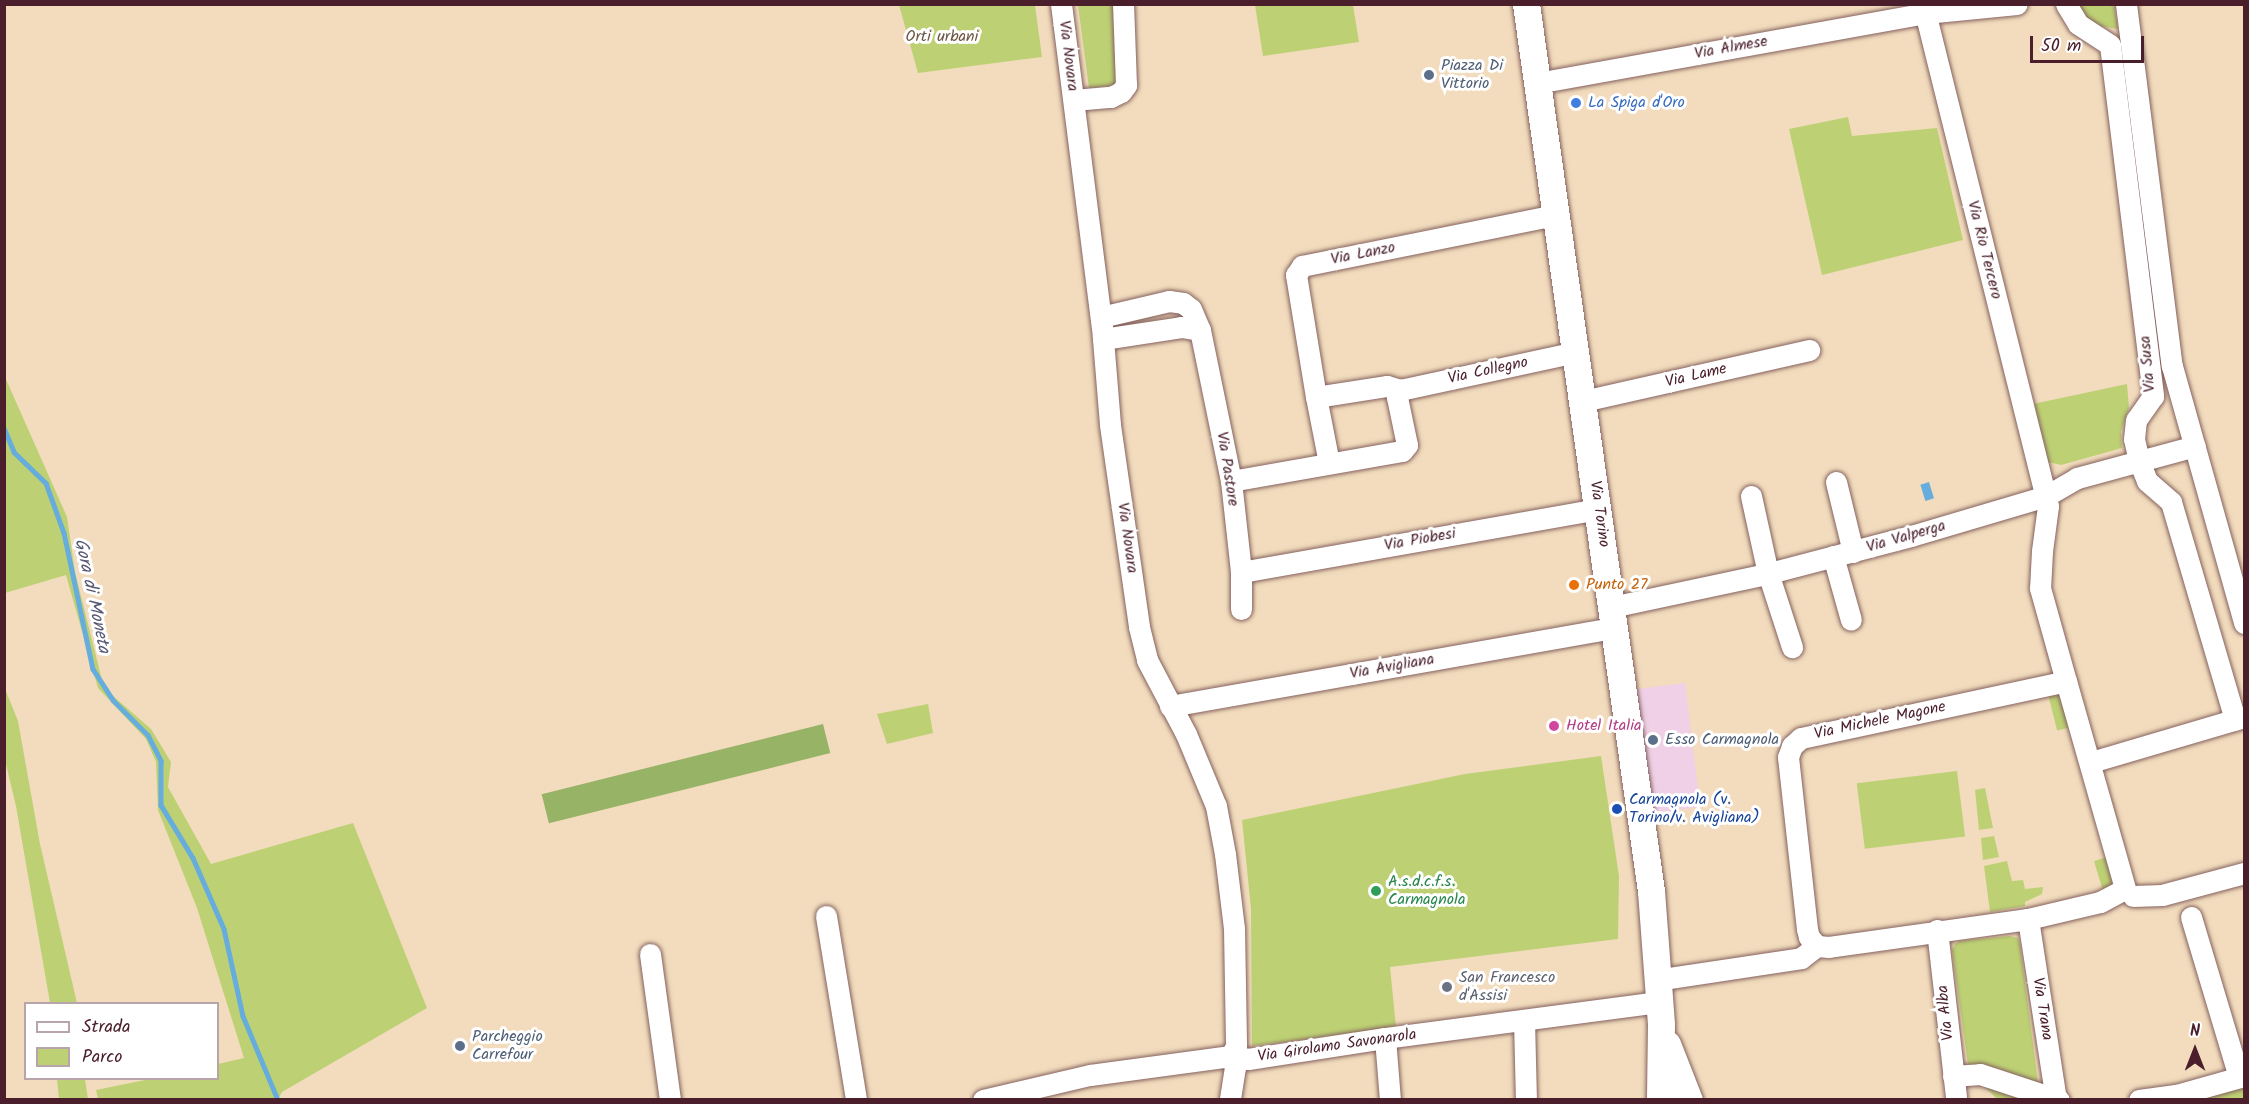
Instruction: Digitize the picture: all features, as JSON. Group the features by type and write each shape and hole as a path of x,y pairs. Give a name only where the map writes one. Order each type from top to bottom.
{"main road":[{"name":"Via Torino","path":"1526,4 1651,891 1658,1002 1660,1100"},
{"name":"Via Torino","path":"1658,1002 1681,1086 1689,1100"}],"street":[{"name":"Via Novara","path":"1061,4 1101,317 1110,425 1140,627 1147,660 1199,762 1216,806 1225,854 1234,928 1236,1046 1231,1056 1235,1067 1230,1100"},
{"path":"1074,100 1111,97 1121,92 1126,85 1123,4"},
{"path":"1924,9 2017,4"},
{"name":"Via Susa","path":"2066,4 2078,24 2110,45 2153,396 2136,420 2134,439 2139,461 2143,474 2154,489 2171,502 2240,718"},
{"name":"Via Susa","path":"2126,4 2172,366 2244,623"},
{"name":"Via Almese","path":"1537,83 1924,9"},
{"name":"Via Rio Tercero","path":"1924,9 2046,496"},
{"name":"Via Lanzo","path":"1329,464 1296,275 1302,266 1556,215"},
{"name":"Via Pastore","path":"1101,317 1169,301 1182,303 1191,309 1200,330 1231,480 1241,572 1241,609"},
{"path":"1103,339 1181,327 1200,330"},
{"name":"Via Lame","path":"1583,402 1809,350"},
{"name":"Via Collegno","path":"1316,397 1387,386 1400,390 1576,352"},
{"path":"1231,480 1402,451 1407,445 1397,397 1400,390"},
{"name":"Via Valperga","path":"1613,618 2046,496 2077,478 2195,446"},
{"path":"1836,482 1851,620"},
{"path":"1751,496 1768,573 1792,647"},
{"path":"2046,496 2048,506 2040,588 2091,762 2125,895"},
{"name":"Via Piobesi","path":"1241,572 1598,509"},
{"name":"Via Avigliana","path":"1170,706 1613,618"},
{"name":"Via Michele Magone","path":"1817,946 1809,937 1807,929 1788,757 1792,746 1801,738 2067,681"},
{"path":"2091,762 2240,718"},
{"path":"1658,1002 1801,958 1817,946 1829,947 2028,919 2125,895 2162,895 2244,873"},
{"path":"826,916 856,1100"},
{"path":"2139,1100 2176,1095 2242,1076 2191,917"},
{"name":"Via Trana","path":"2028,919 2058,1099"},
{"name":"Via Alba","path":"1937,930 1955,1093"},
{"path":"650,954 670,1100"},
{"name":"Via Girolamo Savonarola","path":"983,1100 1090,1075 1231,1056 1248,1059 1385,1038 1658,1002"},
{"path":"1524,1020 1526,1100"},
{"path":"1385,1038 1390,1100"},
{"path":"1955,1093 1980,1074 2058,1099"}],"shaded area":[{"path":"1685,683 1700,807 1652,813 1636,689"}],"green space":[{"name":"Orti urbani","path":"899,5 1035,5 1042,57 918,73"},
{"path":"1078,5 1115,5 1120,85 1089,88"},
{"path":"1255,5 1353,5 1359,42 1263,56"},
{"path":"2114,5 2118,29 2099,26 2089,21 2078,6"},
{"path":"1848,117 1852,136 1937,128 1963,240 1822,275 1789,129"},
{"path":"5,377 67,517 75,572 104,688 151,729 171,762 168,787 211,864 353,823 427,1008 282,1092 278,1099 98,1099 96,1090 145,1080 219,1080 219,1064 244,1058 197,908 158,810 156,762 146,739 98,688 66,575 5,593"},
{"path":"2127,384 2129,408 2121,432 2122,448 2061,465 2048,462 2033,404"},
{"path":"4,686 18,721 40,844 77,1002 50,1002 16,806 5,760"},
{"path":"2063,692 2072,727 2057,731 2048,696"},
{"path":"928,704 933,733 887,744 877,714"},
{"path":"823,724 830,753 549,823 542,794"},
{"name":"A.s.d.c.f.s. Carmagnola","path":"1601,756 1619,876 1618,939 1390,967 1396,1027 1252,1046 1251,909 1242,820 1465,774"},
{"path":"1957,771 1965,837 1865,849 1857,783"},
{"path":"1985,788 1993,828 1979,830 1975,790"},
{"path":"1994,836 1999,857 1983,860 1981,838"},
{"path":"2108,857 2113,884 2103,891 2094,861"},
{"path":"2007,861 2012,881 2023,880 2025,889 2043,887 2042,894 2025,902 2025,906 1990,912 1984,866"},
{"path":"2010,936 2018,938 2020,944 2038,1083 1999,1069 1968,1064 1952,950 1960,941"},
{"path":"57,1080 85,1080 88,1099 59,1099"},
{"path":"1983,1085 2029,1099 1997,1099"},
{"path":"2244,1085 2244,1099 2186,1099"}],"water":[{"path":"1929,482 1934,498 1925,501 1920,485"}],"waterway":[{"name":"Gora di Moneta","path":"4,428 14,452 46,483 64,533 93,669 113,700 148,735 161,761 161,805 193,858 224,929 243,1016 278,1100"}],"place":[{"name":"Piazza Di Vittorio","path":"1429,75"},
{"name":"La Spiga d'Oro","path":"1576,103"},
{"name":"Punto 27","path":"1574,585"},
{"name":"Hotel Italia","path":"1554,726"},
{"name":"Esso Carmagnola","path":"1653,740"},
{"name":"Carmagnola (v. Torino/v. Avigliana)","path":"1617,809"},
{"name":"A.s.d.c.f.s. Carmagnola","path":"1376,891"},
{"name":"San Francesco d'Assisi","path":"1447,987"},
{"name":"Parcheggio Carrefour","path":"460,1046"}]}
